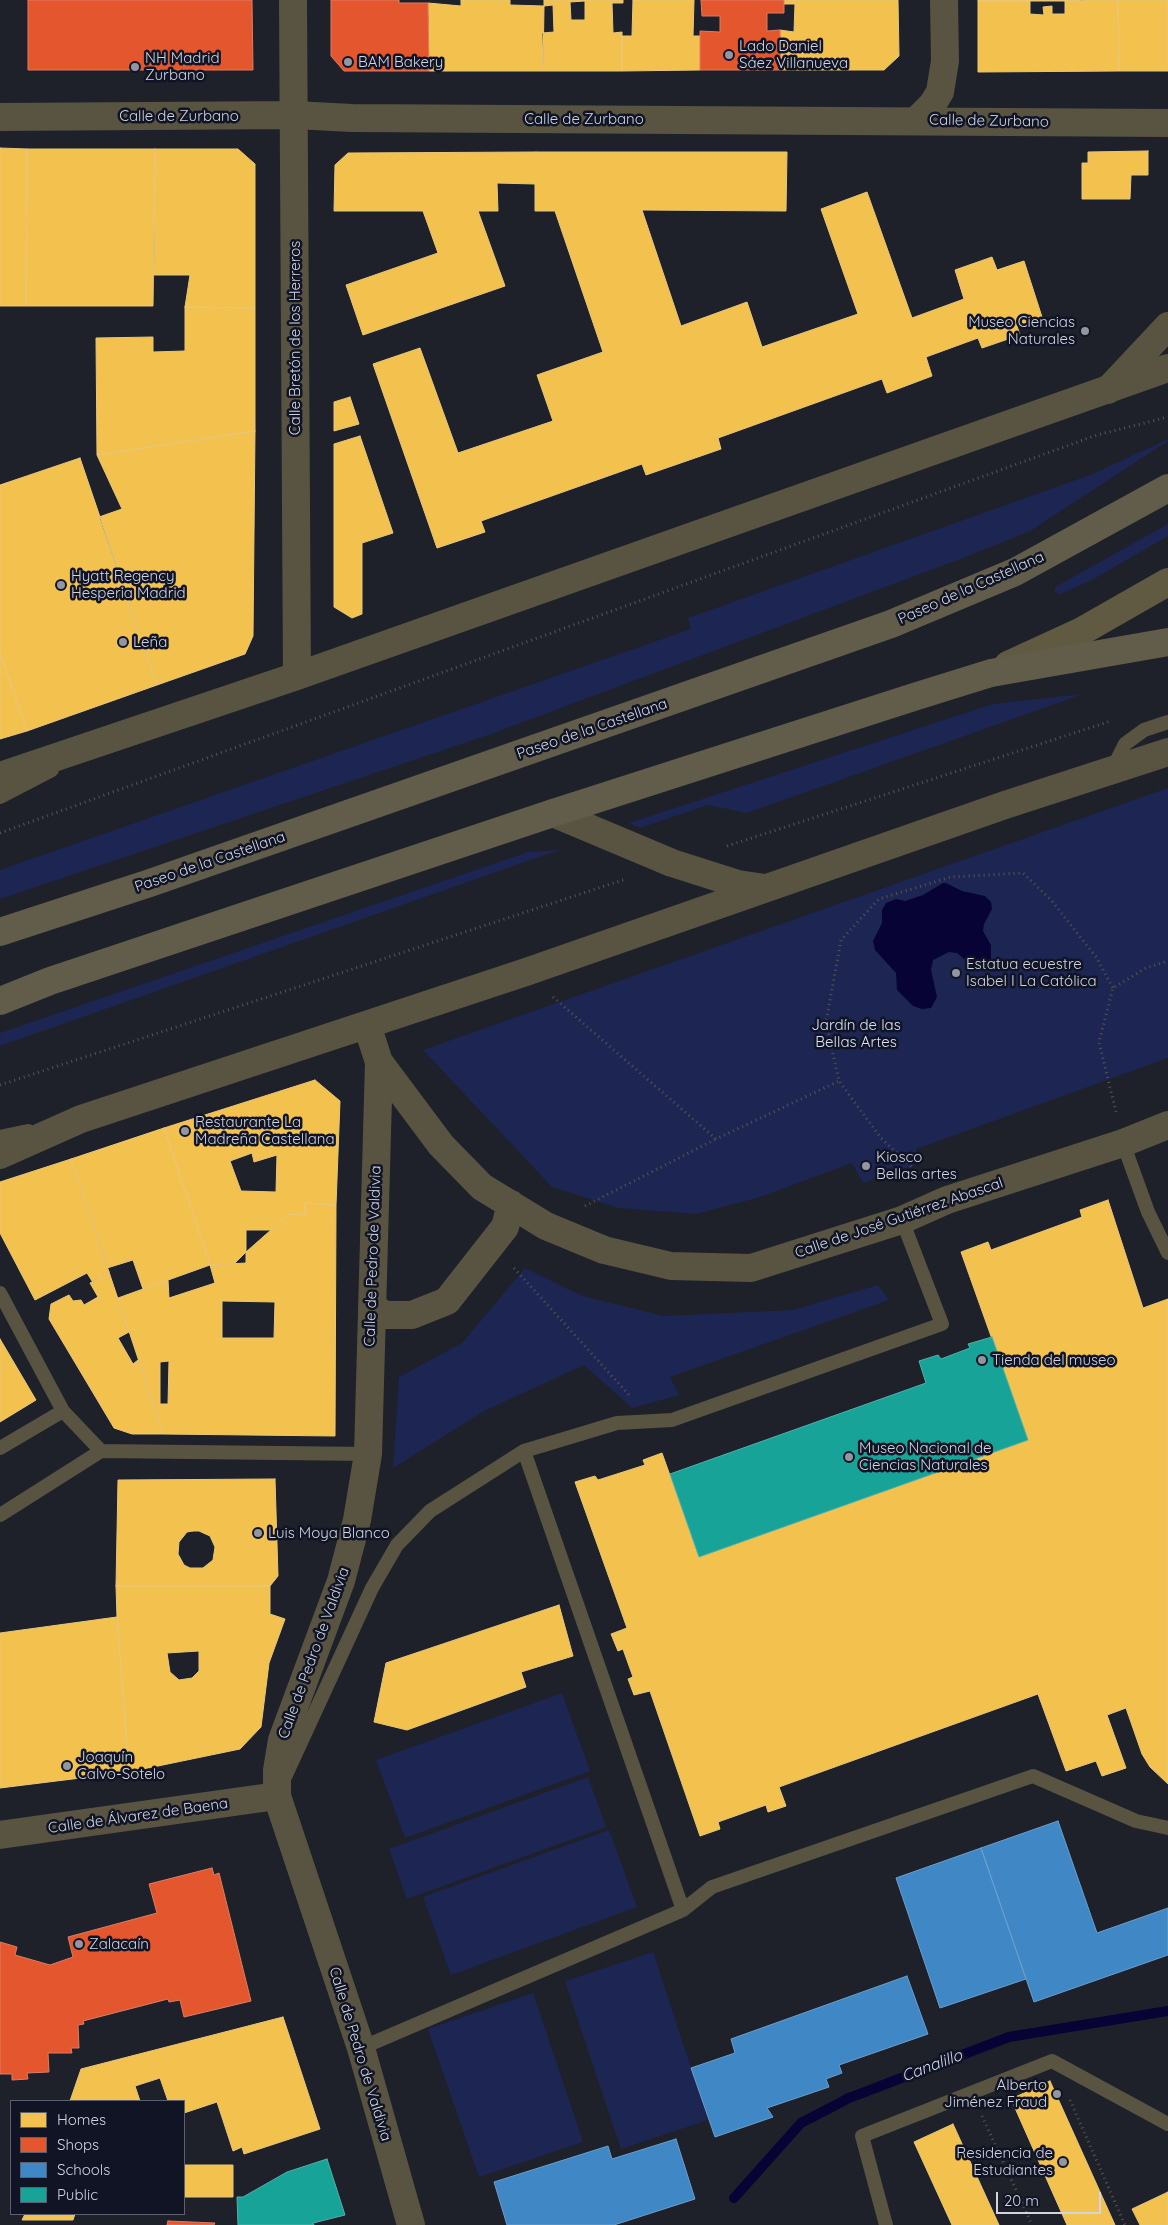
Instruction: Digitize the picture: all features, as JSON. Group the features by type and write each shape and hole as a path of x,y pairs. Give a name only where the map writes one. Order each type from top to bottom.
{"highway":[{"name":"Paseo de la Castellana","path":"0,932 150,883 890,624 1015,572 1168,488"},
{"path":"0,1001 50,981 553,813 990,673 1168,642"}],"main road":[{"path":"990,673 1082,631 1168,582"},
{"path":"0,994 50,981"}],"street":[{"name":"Calle Bretón de los Herreros","path":"293,0 296,676"},
{"path":"917,120 932,105 940,92 945,61 944,0"},
{"name":"Calle de Zurbano","path":"0,117 294,115 362,118 1168,123"},
{"path":"1108,390 1168,326"},
{"path":"0,776 296,676 1168,368"},
{"path":"0,1155 80,1118 526,972 1112,769 1168,752"},
{"path":"553,813 672,863 738,884 766,888"},
{"name":"Calle de José Gutiérrez Abascal","path":"367,1025 379,1062 441,1145 482,1187 546,1226 604,1250 671,1266 751,1268 902,1220 947,1200 1124,1143 1168,1125"},
{"name":"Calle de Pedro de Valdivia","path":"379,1062 368,1454 357,1520 341,1582 282,1740 277,1770 276,1796 361,2048 411,2225"},
{"path":"372,1307 385,1315 412,1315 447,1301 505,1227 511,1204"},
{"name":"Calle de Álvarez de Baena","path":"0,1835 276,1796"}],"lane":[{"path":"1112,769 1125,744 1144,730 1168,722"},
{"path":"0,796 122,735"},
{"path":"0,1138 80,1118"},
{"path":"1124,1143 1148,1212 1168,1253"},
{"path":"276,1796 372,1588 396,1545 430,1511 524,1451 617,1423 672,1420 942,1324 902,1220"},
{"path":"0,1293 63,1411 101,1451"},
{"path":"0,1448 63,1411"},
{"path":"0,1515 101,1451 368,1454"},
{"path":"524,1451 683,1910"},
{"path":"361,2048 683,1910 712,1887 1032,1776 1136,1821 1168,1828"},
{"path":"886,2225 862,2136 1052,2061 1168,2124"}],"path":[{"path":"0,833 1097,435 1168,417"},
{"path":"719,848 1112,721"},
{"path":"0,1085 672,863"},
{"path":"947,1200 881,1138 839,1081 826,1022 841,940 879,899 951,876 1023,873 1051,900 1096,957 1113,988 1099,1042 1124,1143"},
{"path":"1113,988 1146,968 1168,961"},
{"path":"526,972 716,1139"},
{"path":"546,1226 716,1139 839,1081"},
{"path":"492,1244 652,1421"},
{"path":"1052,2061 1125,2225"},
{"path":"971,2093 1032,2225"}],"green space":[{"path":"1168,439 1168,441 1030,531 963,558 491,734 0,899 0,870 691,629 688,618 1090,475"},
{"path":"1168,524 1168,536 1092,580 1060,594 1055,592 1055,587"},
{"path":"1083,694 747,813 708,805 640,828 629,823 993,704"},
{"name":"Jardín de las Bellas Artes","path":"1168,788 1168,1058 916,1149 922,1163 863,1183 852,1163 760,1197 696,1214 619,1208 552,1187 423,1050"},
{"path":"559,850 0,1046 0,1033 528,852"},
{"path":"525,1268 582,1296 664,1316 793,1310 878,1285 889,1300 670,1377 679,1395 632,1408 584,1365 484,1411 393,1468 399,1377 462,1343"},
{"path":"562,1693 590,1771 405,1838 376,1760"},
{"path":"588,1777 606,1827 407,1899 389,1849"},
{"path":"609,1830 637,1907 451,1975 423,1897"},
{"path":"653,1952 708,2120 621,2149 565,1981"},
{"path":"533,1993 583,2142 479,2177 428,2029"}],"shaded area":[{"path":"943,883 962,891 985,896 991,902 992,909 984,924 983,931 991,945 991,960 984,969 977,971 971,969 969,963 957,953 949,952 933,960 931,970 937,997 931,1008 922,1009 913,1006 897,990 896,973 875,950 873,941 882,923 882,910 886,903 896,899 905,901 923,895"}],"building: Homes":[{"path":"461,0 510,0 510,5 544,6 543,71 429,71 428,3 461,6"},
{"path":"544,0 623,0 623,3 612,3 613,33 622,32 622,71 543,71 542,33 554,32 553,5 544,6","holes":["585,1 585,20 571,20 570,2"]},
{"path":"633,0 694,0 693,36 700,36 700,70 622,71 622,36 632,36"},
{"path":"784,0 898,0 899,56 884,70 781,70 780,30 794,32 795,4 784,4"},
{"path":"1085,0 1085,1 978,1"},
{"path":"1118,0 1119,71 978,72 978,1 1030,1 1030,14 1044,15 1043,7 1052,6 1052,14 1065,14 1065,1"},
{"path":"1118,0 1168,0 1168,71 1119,71"},
{"path":"0,148 27,149 26,306 0,306"},
{"path":"27,149 155,149 153,306 26,306"},
{"path":"155,149 238,149 255,164 255,308 185,307 190,275 154,275"},
{"path":"1148,151 1148,175 1131,175 1130,199 1082,199 1082,163 1088,163 1088,152"},
{"path":"787,152 786,211 642,210 681,326 747,302 762,347 858,314 821,209 867,192 912,318 964,299 955,270 992,257 997,270 1024,261 1042,317 1017,326 1020,335 982,348 978,338 926,357 932,376 887,393 882,379 718,438 721,449 646,475 642,464 481,521 485,532 437,548 373,364 420,348 458,453 553,421 537,375 603,352 555,211 535,211 535,184 497,183 498,211 478,211 505,286 363,335 346,285 438,253 423,211 334,211 335,165 348,153"},
{"path":"185,307 255,308 255,431 97,455 96,338 153,337 153,352 185,351"},
{"path":"350,397 359,424 334,431 334,402"},
{"path":"255,431 253,636 245,654 157,685 99,517 122,509 97,455"},
{"path":"360,436 393,533 362,543 362,614 352,618 334,607 334,444"},
{"name":"Hyatt Regency Hesperia Madrid","path":"80,458 157,685 27,731 0,653 0,485"},
{"path":"0,653 27,731 0,739"},
{"path":"315,1080 340,1101 336,1205 305,1203 305,1215 289,1214 271,1230 246,1230 246,1252 235,1263 210,1265 164,1128","holes":["252,1153 254,1162 277,1155 276,1192 241,1191 230,1161"]},
{"path":"164,1128 210,1265 143,1289 133,1260 107,1268 71,1159"},
{"path":"71,1159 109,1272 92,1281 87,1273 35,1300 0,1233 0,1182"},
{"path":"1108,1200 1143,1308 1168,1299 1168,1784 1150,1767 1142,1754 1126,1708 1107,1715 1126,1768 1102,1776 1096,1761 1066,1771 1038,1694 779,1787 786,1806 768,1812 766,1805 718,1822 720,1829 700,1836 650,1691 634,1695 628,1679 633,1677 623,1649 618,1651 611,1634 627,1628 575,1482 595,1476 598,1480 645,1465 643,1460 662,1453 699,1557 1028,1440 961,1252 988,1242 991,1250 1082,1217 1080,1210"},
{"path":"305,1203 336,1205 335,1436 163,1434 118,1298 168,1280 169,1298 215,1283 210,1265 246,1263 246,1252 289,1214 305,1215","holes":["222,1301 275,1302 274,1338 222,1338","169,1361 168,1404 160,1404 160,1362"]},
{"path":"109,1272 129,1332 118,1338 133,1364 138,1360 163,1434 132,1434 114,1428 49,1319 51,1304 69,1295 73,1301 81,1300 84,1305 98,1297 90,1283"},
{"path":"0,1339 36,1400 0,1422"},
{"path":"275,1479 278,1576 270,1586 116,1586 118,1480","holes":["199,1531 210,1536 215,1547 213,1560 203,1568 190,1568 184,1565 178,1554 179,1542 187,1532"]},
{"path":"116,1586 270,1586 270,1614 285,1619 269,1663 261,1727 240,1749 129,1772","holes":["199,1651 199,1671 192,1678 179,1680 170,1672 167,1653"]},
{"path":"559,1605 573,1656 521,1672 526,1687 407,1730 374,1722 386,1663"},
{"path":"117,1617 129,1772 0,1788 0,1633"},
{"path":"283,2017 320,2129 244,2154 242,2147 233,2151 217,2102 185,2113 185,2100 168,2100 160,2078 135,2086 140,2100 70,2100 81,2069"},
{"name":"Residencia de Estudiantes","path":"1050,2081 1115,2225 1067,2225 1011,2099"},
{"name":"Residencia de Estudiantes","path":"953,2124 999,2225 952,2225 914,2142"},
{"path":"185,2165 233,2165 233,2197 185,2197"},
{"path":"1168,2192 1168,2225 1140,2225 1132,2209"},
{"path":"24,2215 75,2215 73,2220 22,2220"}],"building: Shops":[{"path":"28,0 252,0 253,70 28,70"},
{"path":"331,0 399,0 399,3 428,3 429,71 344,71 331,56"},
{"path":"701,0 784,0 784,13 767,13 767,31 780,30 781,70 700,70 700,31 720,32 720,16 702,16"},
{"path":"212,1868 214,1875 219,1873 251,2001 184,2017 180,2000 169,2002 168,1999 83,2021 84,2024 78,2025 79,2048 71,2048 72,2053 48,2053 49,2072 27,2073 28,2079 12,2080 12,2074 0,2074 0,1942 17,1947 15,1955 50,1965 73,1957 68,1937 157,1913 149,1884"},
{"path":"168,2221 215,2223 214,2225 167,2225"}],"building: Schools":[{"path":"1058,1821 1097,1933 1168,1908 1168,1955 1034,2002 981,1848"},
{"path":"981,1848 1026,1979 940,2008 896,1878"},
{"path":"907,1976 928,2034 839,2065 842,2073 826,2079 829,2087 767,2108 773,2117 715,2137 691,2068 735,2053 731,2039"},
{"path":"676,2139 695,2199 614,2225 507,2225 494,2182 608,2146 612,2159"}],"building: Public":[{"name":"Museo Nacional de Ciencias Naturales","path":"992,1337 1028,1440 699,1557 670,1474 926,1383 919,1361 938,1355 941,1359 970,1348 968,1344"},
{"path":"327,2159 345,2215 313,2223 314,2225 238,2225 237,2197 243,2197 287,2172"}],"waterway":[{"name":"Canalillo","path":"734,2198 801,2123 849,2098 1009,2037 1168,2011"}],"place":[{"name":"Lado Daniel Sáez Villanueva","path":"729,55"},
{"name":"BAM Bakery","path":"348,62"},
{"name":"NH Madrid Zurbano","path":"135,67"},
{"name":"Museo Ciencias Naturales","path":"1085,331"},
{"name":"Hyatt Regency Hesperia Madrid","path":"61,585"},
{"name":"Leña","path":"123,642"},
{"name":"Estatua ecuestre Isabel I La Católica","path":"956,973"},
{"name":"Restaurante La Madreña Castellana","path":"185,1131"},
{"name":"Kiosco Bellas artes","path":"866,1166"},
{"name":"Tienda del museo","path":"982,1360"},
{"name":"Museo Nacional de Ciencias Naturales","path":"849,1457"},
{"name":"Luis Moya Blanco","path":"258,1533"},
{"name":"Joaquín Calvo-Sotelo","path":"67,1766"},
{"name":"Zalacaín","path":"79,1944"},
{"name":"Alberto Jiménez Fraud","path":"1057,2094"},
{"name":"Residencia de Estudiantes","path":"1063,2162"}]}
